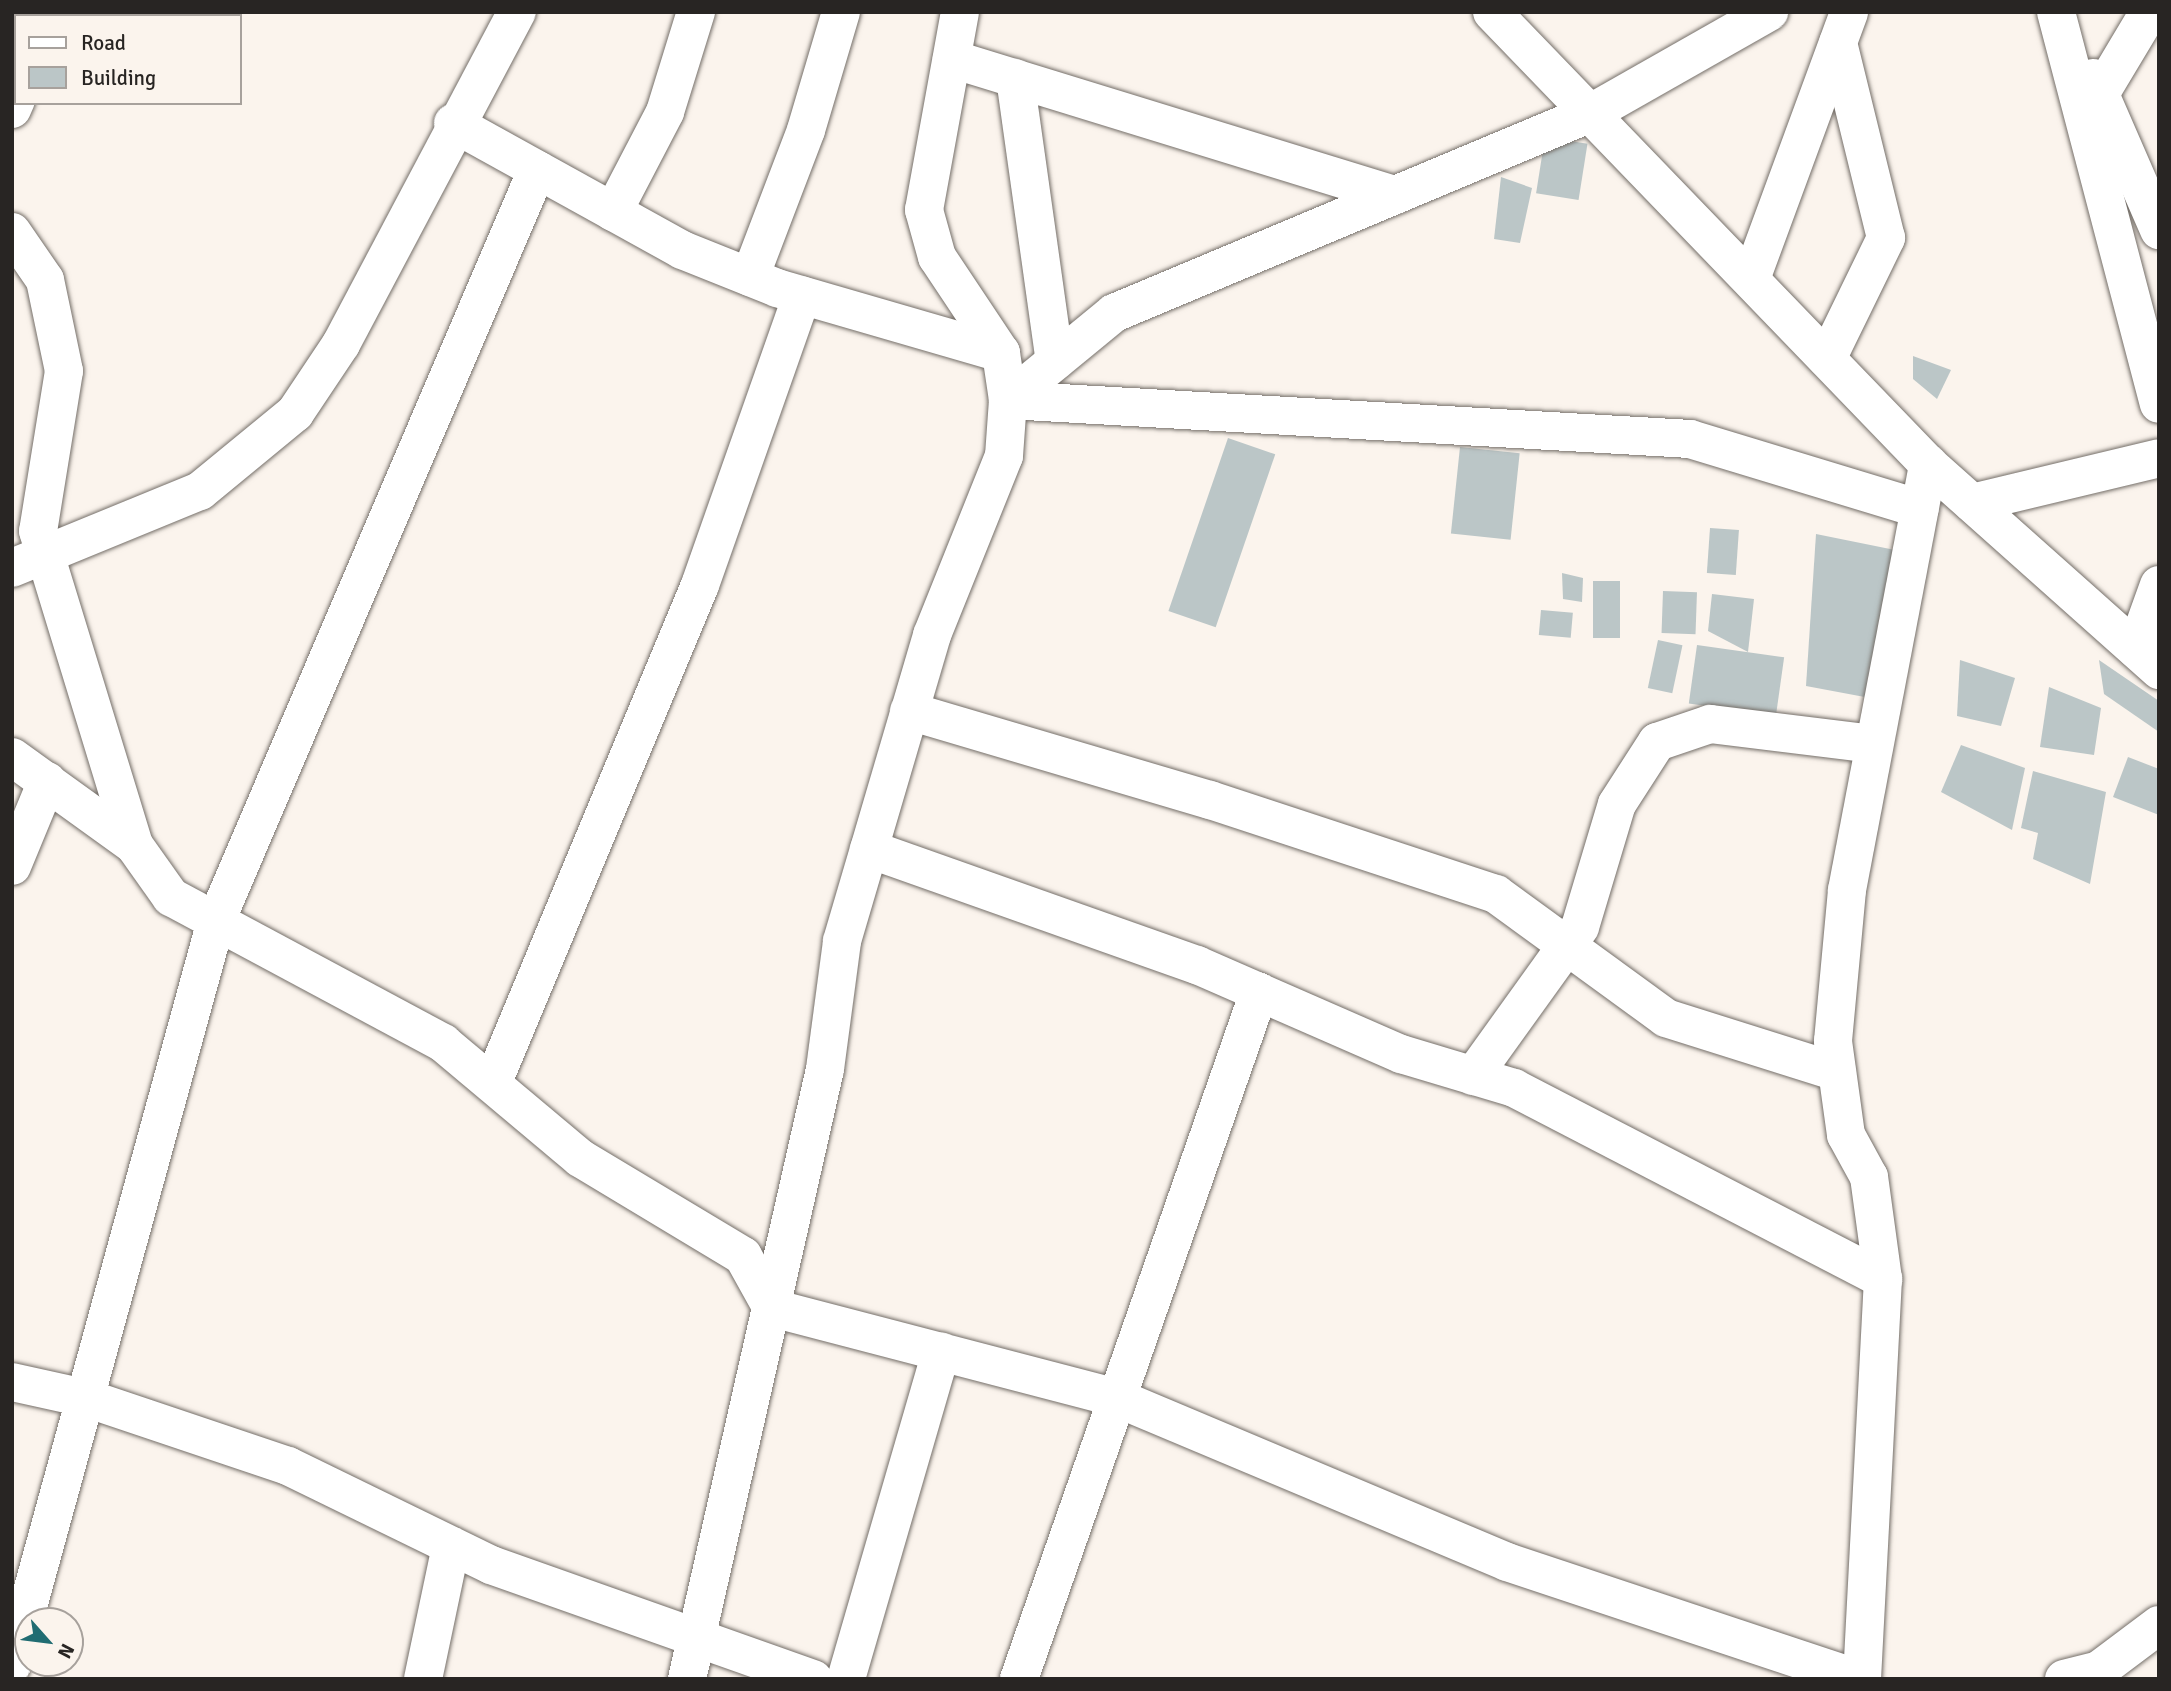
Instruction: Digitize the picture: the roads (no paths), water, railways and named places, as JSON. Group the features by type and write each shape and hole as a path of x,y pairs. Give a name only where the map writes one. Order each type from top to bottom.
{"street":[{"path":"28,562 200,491 295,414 341,344 453,123 517,12"},
{"path":"613,212 666,111 696,12"},
{"path":"750,277 806,130 841,12"},
{"path":"687,1679 825,1069 842,941 932,635 1004,456 1008,400 1001,353 927,234 924,210 960,12"},
{"path":"1492,12 1928,464 2148,660"},
{"path":"1008,400 1114,313 1591,113 1769,12"},
{"path":"2056,12 2159,404"},
{"path":"2064,12 2159,230"},
{"path":"2100,94 2149,12"},
{"path":"1751,279 1843,27"},
{"path":"1827,359 1886,238 1843,27"},
{"path":"951,59 1395,195"},
{"path":"1015,78 1055,361"},
{"path":"453,123 613,212 750,277 802,295 1001,353"},
{"path":"12,1665 89,1399 216,921 537,170"},
{"path":"12,232 46,280 64,371 38,531 28,562 134,845 170,897 443,1043 494,1082 580,1158 743,1255 772,1308 1117,1398 1507,1562 1861,1679 1883,1279 1869,1177 1846,1135 1833,1041 1847,890 1872,744 1928,464"},
{"path":"2128,286 2159,311"},
{"path":"494,1082 700,585 802,295"},
{"path":"1008,400 1690,439 1920,509"},
{"path":"1972,503 2159,458"},
{"path":"2148,660 2159,585"},
{"path":"909,711 1210,800 1496,894 1567,950 1666,1018 1837,1072"},
{"path":"1473,1076 1567,950 1616,804 1657,742 1710,724 1872,744"},
{"path":"12,757 134,845"},
{"path":"12,866 47,781"},
{"path":"869,849 1259,992 1401,1054 1514,1088 1883,1279"},
{"path":"1019,1679 1259,992"},
{"path":"846,1679 941,1352"},
{"path":"12,1381 89,1399 288,1466 491,1565 698,1635 801,1676"},
{"path":"423,1679 451,1546"},
{"path":"2087,1676 2159,1625"}]}
